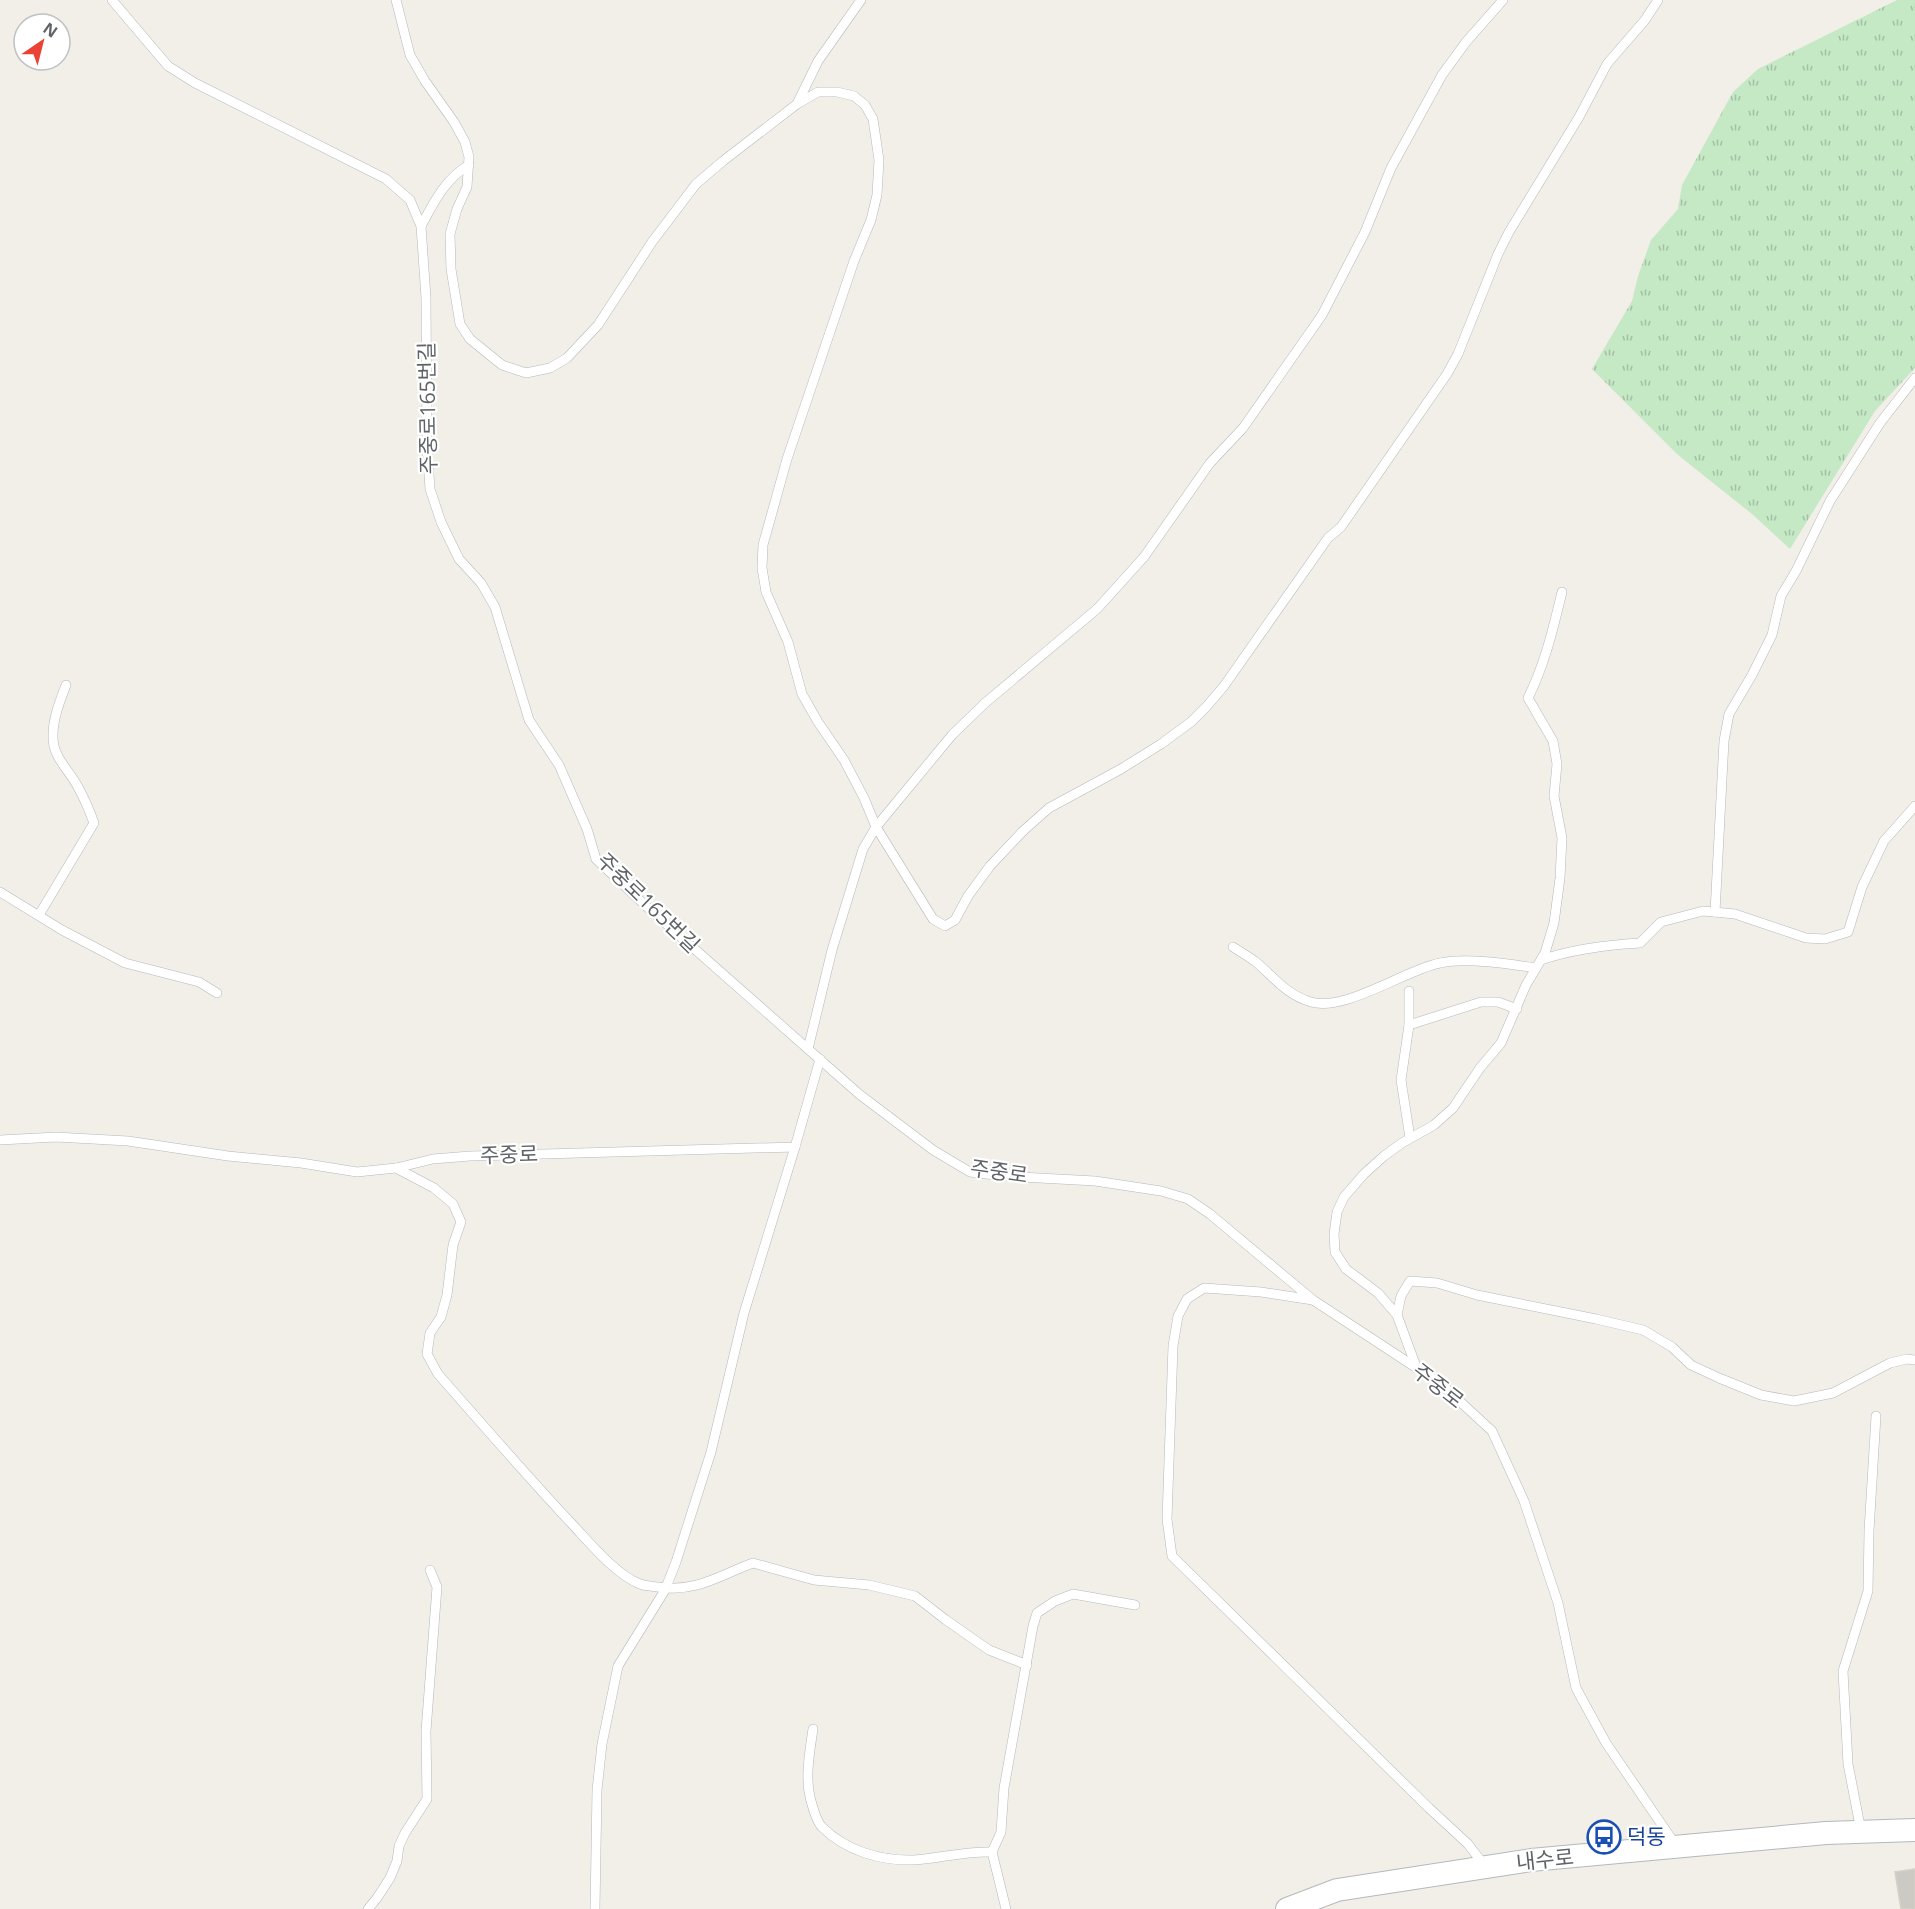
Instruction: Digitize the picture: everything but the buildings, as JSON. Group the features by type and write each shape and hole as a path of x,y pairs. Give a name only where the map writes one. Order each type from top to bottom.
{"street":[{"name":"내수로","path":"1287,1909 1337,1890 1530,1860 1826,1833 1915,1830"}],"lane":[{"name":"주중로165번길","path":"112,0 168,66 195,83 386,179 410,200 421,226 426,298 427,446 430,489 441,522 459,559 481,583 495,607 529,720 559,765 587,829 596,859 647,907 820,1059"},
{"path":"396,0 410,55 454,122 465,142 469,157 467,187 457,209 450,234 451,269 460,324 470,339 495,360 502,365 526,373 550,368 567,358 598,324 652,242 696,184 797,104 818,92 837,92 854,96 866,105 873,119 879,160 879,177 871,220 854,261 786,459 763,545 762,568 766,592 788,642 802,694 844,760 876,827 933,919 945,926 955,920 968,896 990,866 1023,831 1049,808 1087,789 1161,744 1191,722 1224,686 1328,538 1341,527 1447,375 1509,232 1574,126 1607,64 1645,20 1658,0"},
{"path":"797,104 818,61 861,0"},
{"path":"808,1049 832,951 863,849 876,827 952,735 985,703 1097,609 1144,557 1210,463 1243,428 1322,315 1365,232 1390,168 1442,75 1466,42 1503,0"},
{"path":"421,226 450,179 469,165"},
{"path":"1715,912 1724,741 1729,714 1772,635 1781,596 1796,572 1830,501 1880,423 1915,378"},
{"path":"1417,1369 1397,1315 1378,1293 1346,1269 1335,1252 1334,1234 1337,1212 1344,1197 1384,1156 1434,1125 1453,1108 1480,1068 1501,1043 1526,985 1545,953 1554,923 1562,838 1554,796 1557,764 1553,741 1528,698 1539,676 1549,646 1562,592"},
{"path":"39,915 94,824 79,787 62,765 55,751 52,736 54,719 66,685"},
{"path":"1233,947 1256,963 1293,995 1314,1003 1335,1002 1355,996 1395,981 1423,967 1444,962 1538,964 1562,952 1640,943 1660,922 1703,911 1735,914 1806,938 1825,939 1848,932 1862,887 1884,841 1915,806"},
{"path":"0,892 124,963 199,982 217,993"},
{"path":"1409,992 1410,1025 1401,1080 1410,1138"},
{"path":"1410,1025 1481,1002 1498,1002 1517,1009"},
{"path":"595,1909 597,1790 602,1744 618,1666 666,1588 679,1553 711,1452 744,1313 820,1059"},
{"name":"주중로","path":"820,1059 859,1094 933,1150 970,1172 1095,1181 1161,1191 1188,1199 1210,1214 1313,1300 1441,1384 1492,1431 1524,1501 1558,1603 1576,1688 1606,1743 1676,1847"},
{"name":"주중로","path":"0,1140 56,1137 128,1141 357,1172 396,1168 433,1159 470,1156 795,1147"},
{"path":"396,1168 434,1188 453,1204 461,1222 453,1245 447,1295 441,1317 429,1334 427,1354 438,1374 593,1546 624,1575 641,1584 666,1588 692,1588 753,1563 814,1580 869,1585 915,1596 989,1650 1027,1665"},
{"path":"1397,1315 1401,1296 1410,1281 1437,1283 1477,1295 1643,1330 1672,1347 1691,1365 1761,1395 1794,1401 1833,1393 1890,1363 1907,1359 1915,1360"},
{"path":"1313,1300 1261,1292 1204,1288 1187,1299 1178,1316 1173,1346 1167,1519 1172,1556 1468,1844 1485,1867"},
{"path":"1861,1832 1848,1764 1844,1671 1868,1591 1876,1416"},
{"path":"368,1909 390,1878 405,1833 427,1799 426,1731 436,1587 430,1570"},
{"path":"1006,1909 992,1852 1001,1832 1004,1788 1037,1613 1055,1601 1073,1594 1135,1605"},
{"path":"813,1729 809,1767 810,1796 820,1825 843,1842 866,1855 888,1859 914,1860 992,1852"}],"green space":[{"path":"1897,0 1915,0 1915,368 1875,411 1790,549 1752,514 1678,455 1592,369 1632,301 1651,240 1678,209 1682,185 1733,92 1758,69"}],"place":[{"name":"덕동","path":"1604,1837"}]}
